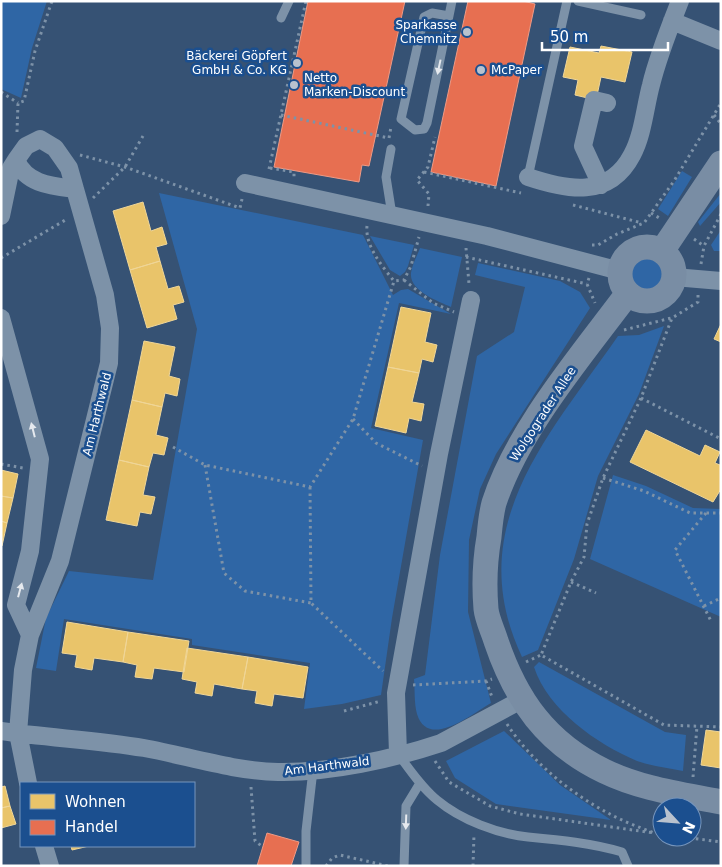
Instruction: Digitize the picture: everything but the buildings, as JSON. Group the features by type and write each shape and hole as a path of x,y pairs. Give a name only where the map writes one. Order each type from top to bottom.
{"main road":[{"path":"624,282 640,300 651,301 663,296 670,288 674,277 673,265 662,250 721,163"},
{"name":"Wolgograder Allee","path":"662,250 653,247 640,247 630,252 622,262 624,282 515,453 494,504 485,558 486,610 507,673 521,700 571,752 603,771 636,784 721,802"}],"street":[{"path":"528,176 564,187 580,189 600,185 624,167 634,149 655,69 680,1"},
{"path":"672,21 721,41"},
{"path":"600,185 583,146 594,100 607,103"},
{"path":"1,216 11,168 26,146 40,138 55,148"},
{"name":"Am Harthwald","path":"55,148 68,168 105,295 110,328 110,363 60,561 30,635 10,732 142,748 278,772 313,770 398,754 441,743 521,700"},
{"path":"16,160 19,168 37,182 75,189"},
{"path":"245,183 392,215 426,217 466,232 624,282"},
{"path":"674,277 721,281"},
{"path":"398,754 397,691 436,473 471,300"},
{"path":"1,318 40,459 30,550 16,605 30,635"},
{"path":"10,732 28,782"},
{"path":"44,847 50,866"}],"lane":[{"path":"281,18 289,1"},
{"path":"528,176 567,1"},
{"path":"578,1 641,15"},
{"path":"449,16 432,13 424,17 401,119 415,130 424,129 427,123 452,2"},
{"path":"390,148 386,177 392,215"},
{"path":"398,754 420,783 438,801 474,821 504,833 622,852 628,866"},
{"path":"306,866 306,831 313,770"},
{"path":"404,866 406,806 420,783"}],"path":[{"path":"18,103 24,101 35,52 52,1"},
{"path":"270,168 306,1"},
{"path":"1,92 18,103"},
{"path":"16,160 18,103"},
{"path":"589,245 598,245 617,234 644,223 682,167 721,103"},
{"path":"281,115 389,138 393,118"},
{"path":"714,115 721,124"},
{"path":"1,258 81,211 125,167 143,136"},
{"path":"55,148 125,167 240,208 245,183 270,168 294,172 296,182"},
{"path":"682,167 688,170"},
{"path":"404,280 411,266 426,217 429,194 417,180"},
{"path":"368,210 366,236 382,266 394,281"},
{"path":"344,711 397,691 486,681 507,673 541,655 571,582 584,557 587,524 602,478 640,398 672,318 698,302 704,246 721,214"},
{"path":"466,232 466,257 471,300"},
{"path":"466,257 587,284"},
{"path":"394,281 404,280 433,303 467,317"},
{"path":"311,603 310,488 353,419 394,281"},
{"path":"640,398 721,439"},
{"path":"353,419 376,443 436,473"},
{"path":"173,447 205,465 310,488"},
{"path":"205,465 224,574 245,591 311,603 397,691"},
{"path":"602,478 644,491 690,513 721,513"},
{"path":"706,513 675,550 711,621"},
{"path":"571,582 596,593"},
{"path":"704,606 721,598"},
{"path":"541,655 664,725 721,727"},
{"path":"683,776 693,778 697,726"},
{"path":"428,747 450,782 490,806 520,814 652,833"},
{"path":"249,768 255,841 263,847"},
{"path":"473,866 474,821"},
{"path":"702,840 721,842"},
{"path":"326,866 332,858 340,855 388,866"}],"shaded area":[{"path":"1,1 47,1 32,48 21,98 1,89"},
{"path":"682,171 692,177 668,216 658,209"},
{"path":"159,193 363,235 393,295 401,290 408,289 451,314 399,303 371,428 423,440 392,618 381,695 342,704 304,709 310,663 192,645 192,639 64,619 56,671 36,668 46,618 69,571 153,580 197,329"},
{"path":"721,193 721,202 700,226 698,222"},
{"path":"721,230 721,251 714,251 711,245"},
{"path":"370,236 414,245 405,272 400,276 390,270"},
{"path":"420,248 462,257 451,307 425,294 415,285 411,273"},
{"path":"651,253 659,256 665,262 668,274 665,286 659,292 643,295 635,292 629,286 626,270 629,262 635,256"},
{"path":"478,263 560,281 580,292 590,308 496,454 480,489 469,540 468,612 491,703 451,726 431,729 423,724 417,714 414,679 425,675 440,555 477,356 514,332 525,287 475,275"},
{"path":"664,326 639,394 598,476 574,559 538,650 522,657 506,610 501,566 507,525 521,486 541,448 565,410 618,336 639,335"},
{"path":"613,475 646,486 693,508 721,509 721,617 590,559"},
{"path":"539,662 665,732 686,735 683,771 637,761 606,745 576,724 550,697 541,683 534,667"},
{"path":"504,731 560,785 611,820 496,804 455,778 446,761"}],"place":[{"name":"Sparkasse Chemnitz","path":"467,32"},
{"name":"Bäckerei Göpfert GmbH & Co. KG","path":"297,63"},
{"name":"McPaper","path":"481,70"},
{"name":"Netto Marken-Discount","path":"294,85"}]}
